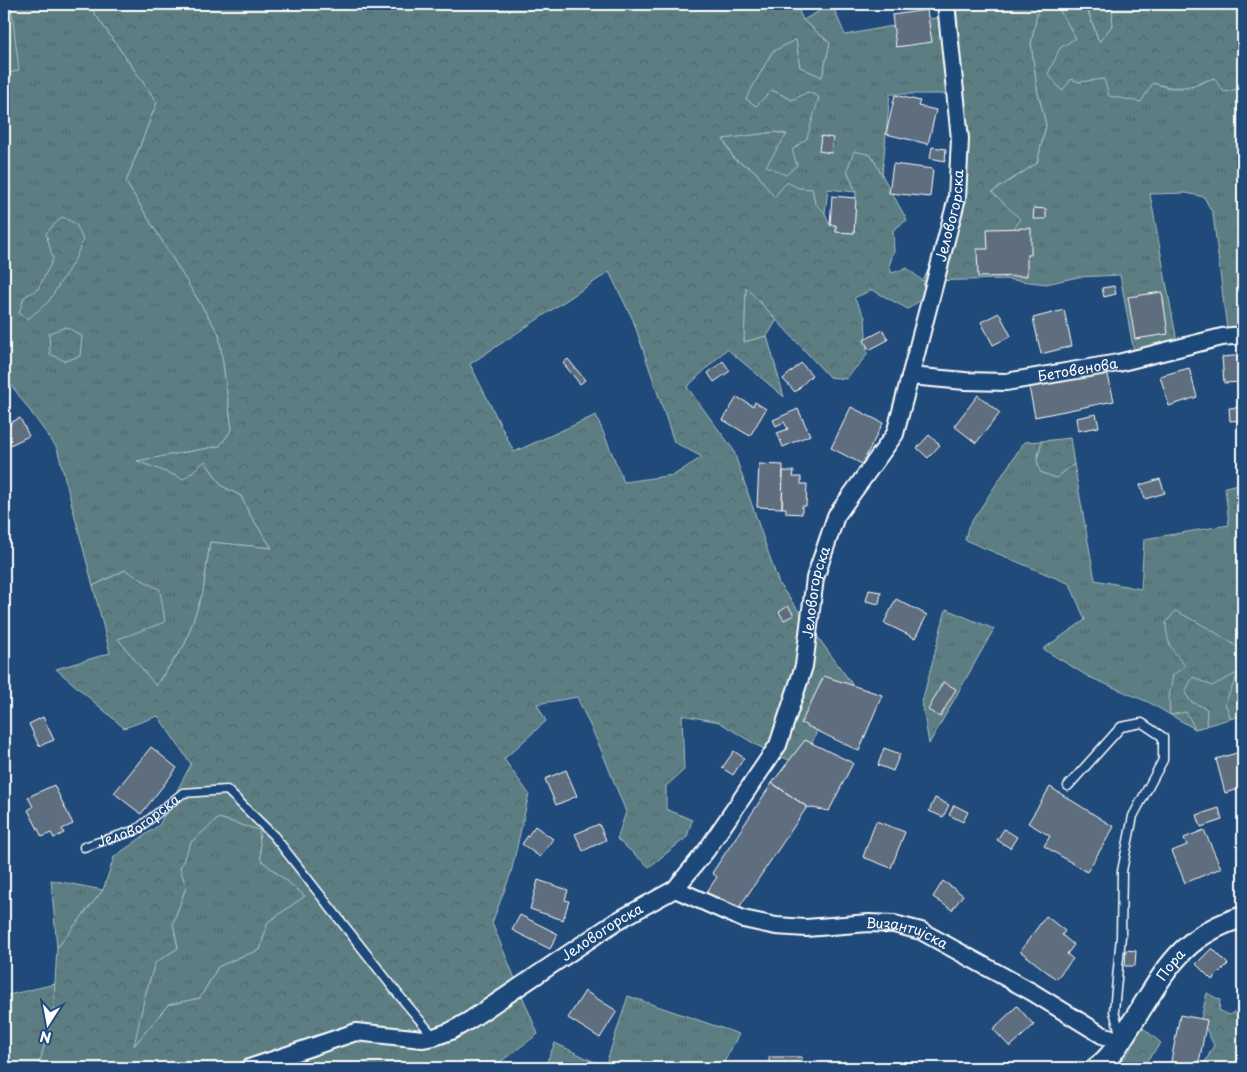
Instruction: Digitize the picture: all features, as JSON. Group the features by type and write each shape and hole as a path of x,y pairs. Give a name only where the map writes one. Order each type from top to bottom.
{"street":[{"name":"Јеловогорска","path":"249,1068 356,1032 423,1039 451,1031 470,1020 617,920 675,889 706,851 778,746 804,666 816,578 836,516 895,434 957,198 960,139 946,4"},
{"name":"Бетовенова","path":"910,376 965,381 1006,382 1118,363 1222,337 1243,335"},
{"name":"Византијска","path":"675,889 743,919 776,926 806,928 869,923 894,924 921,931 1032,992 1102,1035 1121,1039"},
{"name":"Пора","path":"1096,1068 1106,1060 1164,972 1188,945 1205,932 1243,917"}],"lane":[{"path":"1068,786 1121,727 1142,723 1163,737 1163,760 1133,816 1122,871 1121,936 1114,1011 1121,1039"},
{"name":"Јеловогорска","path":"84,847 136,830 183,793 227,790 274,836 434,1037"}],"green space":[{"path":"4,4 88,4 157,102 126,182 219,334 232,429 220,446 138,461 205,461 222,486 241,496 249,513 272,548 210,542 203,592 185,644 155,686 118,639 125,570 93,586 57,448 4,375"},
{"path":"4,4 11,4 19,70 4,75"},
{"path":"88,4 796,4 803,20 830,43 822,77 800,67 796,39 772,52 746,99 756,106 772,90 792,100 808,92 819,97 807,138 792,150 797,165 786,175 766,166 787,134 775,132 723,139 734,159 755,171 774,197 787,182 798,188 812,189 815,203 825,213 830,225 836,225 836,232 854,233 856,192 847,170 854,151 871,155 907,220 893,230 894,251 889,266 892,273 907,268 923,281 966,187 960,44 956,4 1039,4 1031,44 1037,89 1046,125 1037,163 992,192 1020,219 996,260 1005,279 924,281 923,298 908,309 872,290 854,298 865,317 867,355 846,379 829,377 746,287 744,342 767,336 784,397 727,349 687,387 733,449 779,584 852,684 825,713 802,766 756,745 719,722 682,715 684,770 666,786 666,809 692,820 687,837 649,867 617,839 626,812 577,697 537,704 546,721 504,759 529,794 511,873 492,923 538,1034 496,1065 497,1068 38,1068 53,1015 57,948 103,890 114,857 159,825 191,764 158,716 124,728 56,669 110,653 93,586 125,570 160,590 165,622 118,639 156,686 185,644 203,592 210,542 272,548 249,513 241,496 222,486 205,461 184,479 137,461 220,446 232,429 219,334 126,182 157,102","holes":["609,272 633,320 674,442 702,457 674,475 624,482 596,415 514,452 470,364","219,818 259,830 261,860 305,896 268,922 260,950 218,967 200,998 168,1005 134,1046 145,995 155,963 178,948 173,923 186,887 180,868 191,842"]},
{"path":"832,4 845,35 940,17 949,94 890,94 882,176 871,155 847,170 856,192 828,189 825,213 815,203 812,189 798,188 774,198 755,171 734,159 723,139 775,132 787,135 792,150 807,138 808,92 792,100 772,90 756,106 745,99 772,52 796,39 800,67 822,77 830,43 803,20"},
{"path":"1039,4 1056,4 1076,38 1062,90 1071,79 1080,82 1105,78 1153,83 1169,88 1189,88 1214,78 1239,89 1243,81 1243,329 1227,330 1213,214 1204,197 1186,193 1150,194 1177,342 1134,353 1120,275 1078,277 1046,284 1005,279 996,260 992,192 1037,163 1046,125 1037,89 1031,44"},
{"path":"1056,4 1066,4 1087,9 1099,42 1112,26 1113,4 1243,4 1243,81 1239,89 1224,92 1214,78 1184,87 1170,87 1153,83 1141,102 1109,96 1104,79 1080,82 1071,79 1062,91 1048,74 1060,48 1076,38"},
{"path":"1086,4 1113,4 1112,26 1099,42"},
{"path":"62,217 76,224 83,240 75,259 49,301 28,319 19,314 24,297 38,289 53,259 46,233"},
{"path":"746,286 777,320 767,336 744,342"},
{"path":"66,327 82,336 80,356 65,361 50,354 49,333"},
{"path":"1070,438 1074,464 1056,478 1040,472 1037,460 1042,441"},
{"path":"1042,441 1037,459 1056,478 1074,464 1095,580 1141,589 1144,539 1229,525 1225,487 1243,483 1243,715 1195,729 1148,702 1089,677 1043,649 1085,620 1070,584 965,540 968,527 1024,442"},
{"path":"946,609 994,629 929,744 922,702"},
{"path":"1175,611 1210,629 1243,651 1238,659 1243,665 1243,715 1231,719 1225,703 1239,672 1212,686 1193,677 1185,692 1190,701 1207,709 1206,726 1195,729 1186,712 1170,715 1169,698 1173,675 1185,666 1174,651 1168,637 1166,623"},
{"path":"219,818 260,830 261,860 305,896 268,922 260,950 218,967 200,998 168,1005 133,1047 155,962 178,948 173,923 186,887 180,868 191,842"},
{"path":"51,880 103,890 57,948"},
{"path":"55,984 53,1015 38,1068 4,1068 4,996"},
{"path":"1207,993 1220,1000 1219,1010 1229,1015 1243,1007 1243,1058 1236,1068 1202,1068 1214,1045 1201,1019"},
{"path":"628,996 739,1034 721,1068 605,1067"},
{"path":"1142,1027 1161,1043 1141,1068 1115,1068 1127,1055"},
{"path":"555,1043 605,1067 670,1068 544,1068"}],"building":[{"path":"927,10 932,42 896,47 892,15"},
{"path":"895,95 920,101 918,106 936,110 928,144 886,134"},
{"path":"821,136 833,138 831,153 819,151"},
{"path":"932,147 946,149 945,161 930,158"},
{"path":"893,164 933,169 930,197 889,193"},
{"path":"832,196 856,198 854,233 836,232 836,225 830,225"},
{"path":"1034,208 1046,209 1046,219 1033,219"},
{"path":"1031,228 1031,255 1027,255 1027,276 978,277 977,249 988,249 987,229"},
{"path":"1114,286 1116,294 1104,297 1102,288"},
{"path":"1162,292 1168,334 1135,339 1128,297"},
{"path":"1064,310 1072,346 1041,354 1033,318"},
{"path":"999,313 1011,336 993,345 981,322"},
{"path":"883,330 888,340 869,350 864,340"},
{"path":"1243,355 1243,382 1224,383 1222,357"},
{"path":"568,359 585,380 580,384 563,363"},
{"path":"723,361 730,371 714,382 708,373"},
{"path":"801,363 812,375 795,392 783,379"},
{"path":"1189,368 1197,397 1169,406 1160,376"},
{"path":"1107,371 1114,401 1035,417 1029,387"},
{"path":"978,395 1000,413 976,443 954,426"},
{"path":"737,397 753,406 755,402 766,409 750,436 723,420"},
{"path":"851,407 883,423 862,464 831,448"},
{"path":"1243,407 1243,420 1230,421 1229,408"},
{"path":"798,409 810,435 783,447 777,433 788,429 784,422 776,426 773,420"},
{"path":"1096,414 1099,427 1078,431 1076,418"},
{"path":"20,418 29,436 8,446 4,437 4,426"},
{"path":"929,435 940,445 928,458 917,448"},
{"path":"759,464 783,465 782,508 757,507"},
{"path":"783,471 794,471 793,477 801,477 801,484 807,484 806,506 802,506 802,514 786,513 786,508 782,508"},
{"path":"1160,479 1165,493 1145,499 1140,485"},
{"path":"869,590 881,592 879,604 866,601"},
{"path":"896,599 927,615 915,638 884,623"},
{"path":"788,606 794,615 784,620 779,612"},
{"path":"824,676 882,695 859,751 801,723"},
{"path":"943,682 956,689 940,717 928,710"},
{"path":"43,717 54,740 39,746 29,724"},
{"path":"805,740 853,763 829,811 807,807 772,783"},
{"path":"151,747 177,768 141,814 114,793"},
{"path":"884,748 900,754 893,771 878,765"},
{"path":"734,751 744,758 733,775 722,768"},
{"path":"1240,752 1243,764 1243,788 1225,793 1216,759"},
{"path":"566,770 577,796 556,805 545,779"},
{"path":"772,783 807,807 738,909 702,899 717,877 712,873"},
{"path":"54,785 73,824 62,829 64,833 54,838 51,833 42,837 28,810 33,807 28,797"},
{"path":"1050,787 1114,827 1087,872 1044,846 1050,836 1028,823"},
{"path":"935,798 949,805 943,817 929,811"},
{"path":"954,805 968,812 963,822 949,815"},
{"path":"1219,808 1222,820 1201,827 1197,815"},
{"path":"876,821 905,832 891,868 863,857"},
{"path":"599,824 606,840 583,851 575,834"},
{"path":"535,826 553,839 540,857 522,844"},
{"path":"1004,829 1017,837 1010,848 997,840"},
{"path":"1204,830 1221,868 1185,883 1172,851 1187,845 1184,838"},
{"path":"538,880 568,890 565,900 569,901 563,920 530,909"},
{"path":"943,881 963,895 952,910 933,897"},
{"path":"520,915 558,934 550,949 512,930"},
{"path":"1046,916 1065,931 1062,935 1074,945 1067,954 1073,959 1056,979 1020,951"},
{"path":"1212,948 1228,964 1212,980 1196,964"},
{"path":"1126,950 1136,951 1135,966 1125,966"},
{"path":"585,991 617,1011 600,1038 568,1018"},
{"path":"1017,1006 1034,1025 1010,1047 993,1029"},
{"path":"1180,1015 1207,1020 1198,1068 1170,1066"},
{"path":"769,1057 802,1057 802,1068 770,1068"}]}
